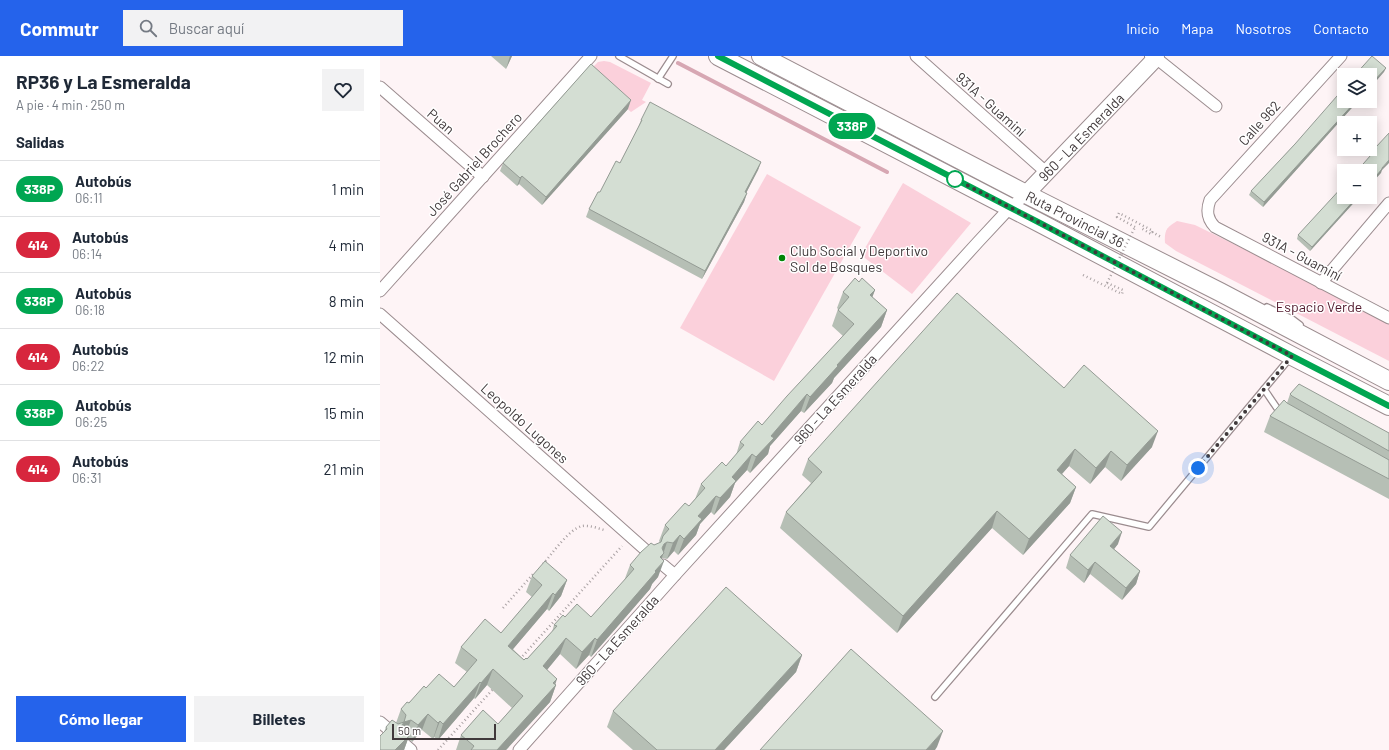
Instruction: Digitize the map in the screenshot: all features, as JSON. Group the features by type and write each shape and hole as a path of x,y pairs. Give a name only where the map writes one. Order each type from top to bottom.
{"main road":[{"name":"Ruta Provincial 36","path":"718,56 1389,406"},
{"name":"Ruta Provincial 36","path":"761,56 1026,194 1220,292 1389,381"}],"street":[{"name":"José Gabriel Brochero","path":"380,291 591,56"},
{"name":"931A - Guaminí","path":"916,56 1047,173"},
{"name":"Calle 962","path":"1207,214 1207,207 1210,200 1341,56"},
{"name":"960 - La Esmeralda","path":"519,750 675,575 978,242 1047,173 1156,57"},
{"path":"1156,57 1216,106"},
{"name":"Puan","path":"380,87 483,177"},
{"path":"1321,283 1387,210"},
{"name":"931A - Guaminí","path":"1207,214 1209,221 1215,227 1389,318"},
{"name":"Leopoldo Lugones","path":"380,314 650,554"},
{"path":"663,565 675,575"},
{"path":"380,722 392,734"}],"lane":[{"path":"618,56 668,84"},
{"path":"658,79 673,56"},
{"path":"1220,292 1247,300"},
{"path":"1260,303 1292,319 1329,350"},
{"path":"935,697 1092,514 1149,527 1292,356"},
{"path":"1264,389 1283,416"}],"path":[{"path":"1083,275 1122,294 1123,290 1107,283 1135,226 1117,217 1119,213 1153,231 1152,232 1161,237"},
{"path":"1141,228 1151,234 1152,232"},
{"path":"503,608 573,530 581,526 611,531 619,528"},
{"path":"517,663 622,546"},
{"path":"438,750 496,686"}],"green space":[{"path":"598,62 610,62 651,83 642,100 646,102 631,112 587,73"},
{"name":"Club Social y Deportivo Sol de Bosques","path":"767,174 861,227 774,381 680,328"},
{"path":"903,183 971,223 912,294 861,255"},
{"name":"Espacio Verde","path":"1177,221 1195,225 1319,286 1389,323 1389,361 1176,251 1165,243 1165,239 1167,229"}],"building":[{"path":"1372,56 1386,68 1377,78 1377,68 1361,68"},
{"path":"591,64 631,100 546,197 522,176 520,178 503,163"},
{"path":"1337,96 1337,108 1350,108 1342,116 1337,116 1337,122 1264,202 1251,191"},
{"path":"650,102 761,162 745,192 747,193 705,271 589,209 598,192 600,192 616,161 620,163"},
{"path":"1389,133 1389,160 1377,175 1377,164 1363,164 1370,156 1377,156 1377,146"},
{"path":"1337,193 1337,204 1351,204 1312,247 1298,235"},
{"path":"855,278 859,282 862,278 875,290 870,295 887,310 810,397 807,394 771,436 774,438 756,457 752,454 732,477 736,481 720,498 716,496 698,516 702,519 684,539 680,535 673,543 667,542 664,544 662,548 664,553 660,557 664,561 597,640 595,638 582,652 566,638 543,666 557,679 553,683 556,685 497,750 471,750 474,746 461,735 483,710 498,724 523,696 493,669 443,724 440,721 438,723 428,714 418,725 411,720 404,722 406,715 401,709 407,702 409,703 424,686 426,688 439,674 454,687 477,660 461,647 485,619 501,633 542,585 532,576 545,561 567,580 555,595 553,593 508,646 524,660 526,658 527,659 557,626 554,625 563,615 565,617 577,604 591,617 634,569 630,565 641,552 651,543 654,545 661,542 663,536 669,529 665,525 685,503 689,506 705,488 701,484 722,462 726,466 744,445 740,442 758,421 762,425 854,324 838,310 849,297 843,292"},
{"path":"957,293 1064,388 1084,365 1158,431 1127,465 1111,451 1096,468 1075,449 1057,470 1076,487 1029,539 997,511 903,616 786,512 822,472 808,459"},
{"path":"1299,384 1389,433 1389,451 1292,396 1290,394"},
{"path":"1284,400 1389,460 1389,479 1270,416"},
{"path":"1103,516 1122,532 1110,546 1140,571 1126,588 1095,562 1088,570 1070,555"},
{"path":"726,587 802,655 715,750 657,750 613,711"},
{"path":"851,649 943,731 926,750 760,750"},
{"path":"392,720 398,724 404,722 402,729 409,736 395,750 380,750 380,736 387,729 386,727"}],"waterway":[{"path":"678,63 887,172"}],"bus line":[{"name":"338P","path":"718,56 1389,406"}],"place":[{"name":"Club Social y Deportivo Sol de Bosques","path":"782,258"}],"route":[{"path":"955,179 1292,356 1198,468"}]}
